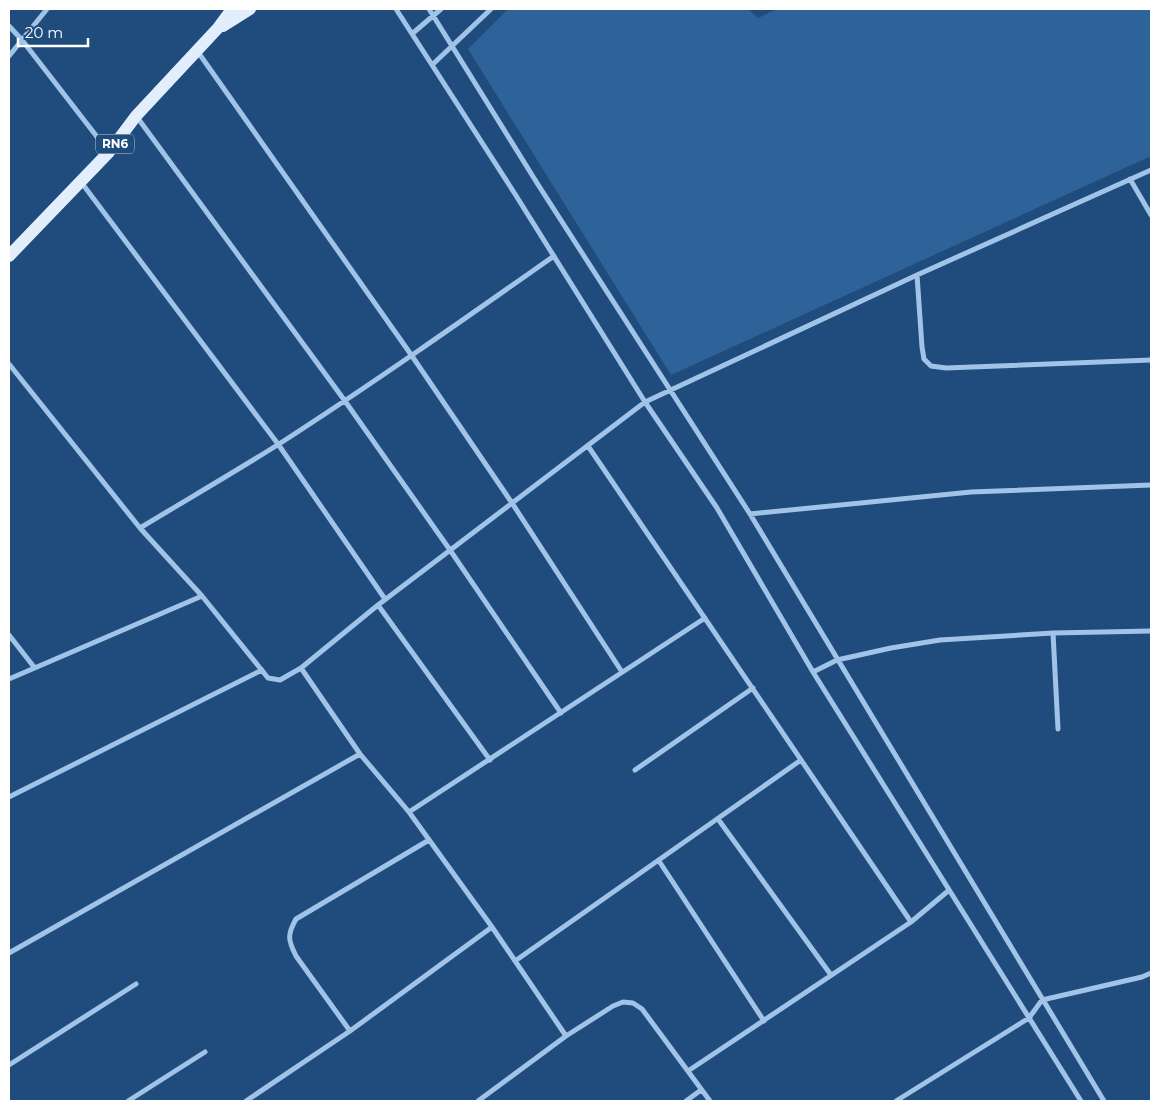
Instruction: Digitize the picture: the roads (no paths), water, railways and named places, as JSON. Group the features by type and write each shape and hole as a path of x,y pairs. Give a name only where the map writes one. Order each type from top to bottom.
{"main road":[{"name":"RN6","path":"9,256 109,152 136,116 218,28 232,9"},
{"name":"RN6","path":"218,28 250,9"}],"street":[{"path":"9,56 47,9"},
{"path":"396,9 645,402 717,508 813,672 948,891 1081,1101"},
{"path":"429,9 537,183 750,514 1104,1101"},
{"path":"413,34 441,9"},
{"path":"432,64 491,9"},
{"path":"9,26 109,152"},
{"path":"197,50 412,356 512,503 622,672"},
{"path":"136,116 345,400 561,713"},
{"path":"9,364 140,528 202,596 268,678 280,680 301,668 385,599 645,402 917,275 1151,170"},
{"path":"1130,179 1151,215"},
{"path":"81,182 278,444 385,599"},
{"path":"140,528 278,444 412,356 554,256"},
{"path":"917,275 922,346 924,359 930,366 946,368 1151,360"},
{"path":"588,446 911,922"},
{"path":"750,514 971,492 1151,484"},
{"path":"9,679 202,596"},
{"path":"378,605 490,760"},
{"path":"409,812 705,618"},
{"path":"813,672 837,660 940,640 1053,633 1151,631"},
{"path":"1053,633 1058,729"},
{"path":"9,635 34,667"},
{"path":"301,668 360,754 409,812 492,926 566,1036"},
{"path":"9,797 262,670"},
{"path":"635,770 753,688"},
{"path":"9,953 360,754"},
{"path":"515,961 801,760"},
{"path":"718,819 831,976"},
{"path":"350,1031 296,956 290,943 290,931 296,919 429,840"},
{"path":"659,861 764,1021"},
{"path":"688,1071 911,922 948,891"},
{"path":"246,1101 350,1031 492,926"},
{"path":"896,1101 1029,1018 1042,1000 1142,977 1151,973"},
{"path":"9,1065 136,984"},
{"path":"478,1101 566,1036 613,1006 624,1002 633,1003 642,1009 710,1101"},
{"path":"128,1101 205,1052"},
{"path":"686,1101 701,1090"}]}
